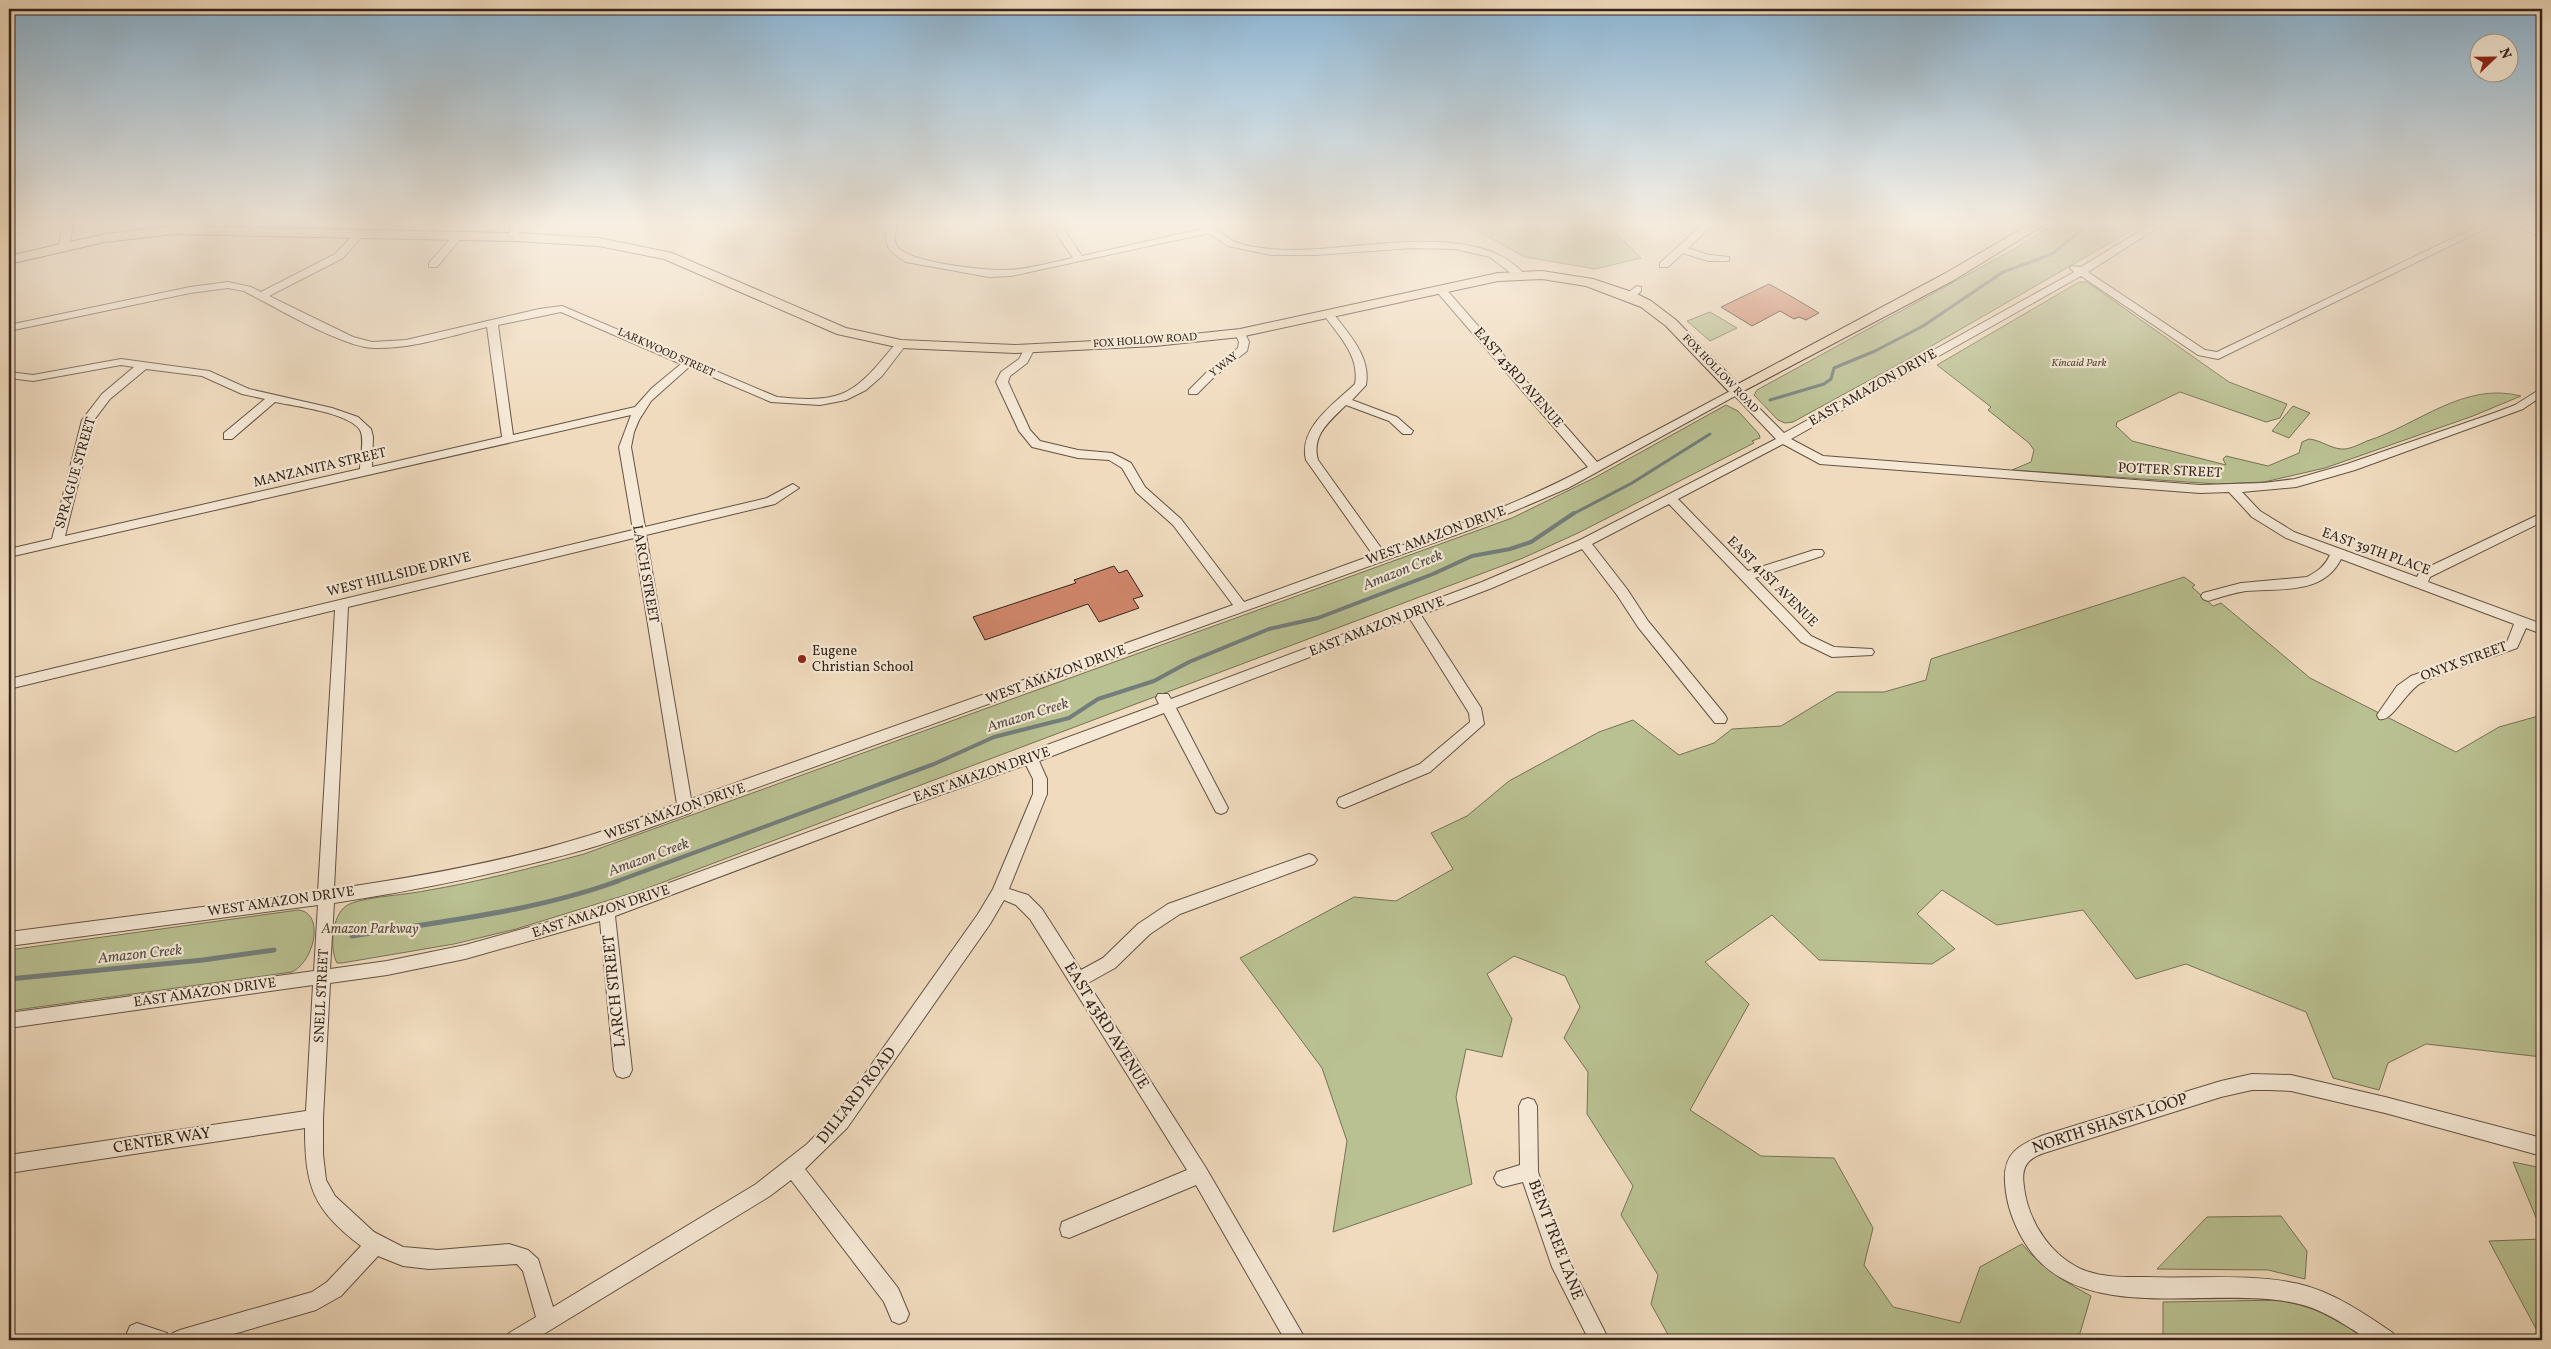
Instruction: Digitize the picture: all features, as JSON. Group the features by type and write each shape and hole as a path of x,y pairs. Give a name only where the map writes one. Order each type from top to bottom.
{"main road":[{"name":"FOX HOLLOW ROAD","path":"738,287 826,326 901,344 957,348 1030,348 1155,342 1240,333 1454,287"},
{"name":"FOX HOLLOW ROAD","path":"1611,287 1634,292 1660,313 1736,391"},
{"name":"WEST AMAZON DRIVE","path":"1736,391 1930,287"}],"street":[{"name":"LARKWOOD STREET","path":"9,328 205,287 238,287 364,344 406,343 562,309 774,400 798,403 821,402 845,396 862,388 901,344"},
{"path":"261,296 279,287"},
{"name":"EAST AMAZON DRIVE","path":"9,1020 387,968 466,952 607,912 1030,758 1166,702 1487,585 1584,543 1784,440 1794,431 2046,287"},
{"path":"2104,287 2202,352 2213,356 2222,355 2361,287"},
{"name":"EAST 43RD AVENUE","path":"1441,290 1595,467"},
{"path":"1328,315 1359,358 1363,368 1360,385 1316,430 1308,448 1312,460 1381,557"},
{"path":"492,323 508,440"},
{"name":"Y WAY","path":"1193,392 1211,374 1243,349 1244,342 1240,333"},
{"path":"1030,348 1023,361 1005,374 1002,382 1029,437 1042,446 1112,457 1122,462 1145,495 1177,522 1241,608"},
{"path":"9,386 14,376 33,378 114,362 205,373 239,390 272,399 332,411 360,422 367,437 366,473"},
{"name":"LARCH STREET","path":"686,808 638,533 625,447 628,431 637,410 658,388 688,363"},
{"name":"SPRAGUE STREET","path":"56,543 88,420 97,405 112,389 144,365"},
{"name":"FOX HOLLOW ROAD","path":"1736,391 1784,440"},
{"name":"WEST AMAZON DRIVE","path":"9,939 428,881 534,858 632,828 1381,557 1537,498 1736,391"},
{"name":"POTTER STREET","path":"1784,440 1808,454 1826,461 2161,487 2233,489 2296,483 2323,476 2498,415 2539,397"},
{"path":"228,436 272,399"},
{"path":"1345,401 1393,420 1407,431"},
{"name":"MANZANITA STREET","path":"9,553 637,410"},
{"name":"WEST HILLSIDE DRIVE","path":"10,688 342,604 771,501 793,488"},
{"name":"EAST 39TH PLACE","path":"2233,489 2249,507 2272,525 2299,539 2521,622"},
{"name":"EAST 41ST AVENUE","path":"1671,499 1797,631 1816,646 1832,652 1867,652"},
{"path":"2420,584 2425,574 2542,517"},
{"path":"1584,543 1622,592 1639,618 1720,719"},
{"path":"1745,577 1818,553"},
{"path":"2208,596 2245,587 2297,584 2314,580 2330,569 2338,554"},
{"name":"SNELL STREET","path":"342,604 324,976 314,1118 317,1184 324,1199 333,1210 374,1246 409,1258 445,1260 506,1254 519,1255 531,1266 547,1320"},
{"path":"1344,802 1425,768 1477,724 1476,712 1413,613"},
{"path":"2521,622 2542,629"},
{"name":"ONYX STREET","path":"2384,716 2402,690 2416,680 2512,645 2518,635 2521,622"},
{"path":"1816,646 1821,653 1820,661"},
{"path":"1166,702 1220,808"},
{"name":"DILLARD ROAD","path":"516,1340 547,1320 596,1293 794,1169 836,1128 960,955 1000,892 1039,799 1041,786 1030,758"},
{"path":"1078,980 1109,963 1144,929 1174,909 1309,860"},
{"name":"EAST 43RD AVENUE","path":"1000,892 1029,906 1078,980 1200,1174 1296,1340"},
{"name":"LARCH STREET","path":"607,912 623,1070"},
{"name":"NORTH SHASTA LOOP","path":"2386,1340 2332,1308 2299,1295 2254,1290 2113,1286 2083,1280 2061,1267 2046,1254 2028,1230 2015,1197 2012,1172 2016,1160 2027,1151 2044,1144 2163,1106 2237,1085 2268,1082 2291,1084 2385,1105 2542,1147"},
{"name":"BENT TREE LANE","path":"1528,1106 1529,1172 1562,1267 1599,1340"},
{"name":"CENTER WAY","path":"9,1164 314,1118"},
{"path":"794,1169 891,1295 899,1314"},
{"path":"1503,1178 1529,1172"},
{"path":"1069,1229 1200,1174"},
{"path":"180,1340 316,1300 334,1289 374,1246"},
{"path":"137,1333 160,1340"}],"green space":[{"path":"1945,287 2034,287 1921,352 1793,422 1785,423 1778,420 1754,395 1757,390"},
{"name":"Kincaid Park","path":"2071,287 2094,287 2229,382 2287,404 2280,418 2266,422 2180,392 2117,422 2116,426 2132,441 2226,465 2223,459 2226,456 2268,466 2299,453 2302,442 2309,439 2337,448 2347,449 2386,434 2461,399 2480,394 2500,393 2521,396 2473,416 2325,468 2264,482 2217,484 2012,470 2031,462 2034,450 2029,443 1988,410 1991,407 1937,365"},
{"path":"1710,312 1737,328 1710,341 1687,321"},
{"name":"Amazon Parkway","path":"1726,405 1738,411 1759,434 1760,438 1752,441 1754,443 1578,533 1523,558 645,889 516,929 454,944 337,963 333,949 335,924 341,911 352,903 464,883 584,854 1512,518 1596,477"},
{"path":"2293,406 2310,413 2289,438 2272,431"},
{"path":"2184,577 2195,585 2192,587 2213,606 2221,603 2310,678 2456,752 2499,727 2542,715 2542,1057 2426,1044 2388,1063 2379,1090 2333,1078 2306,1012 2186,964 2136,979 2083,910 1997,925 1942,890 1917,914 1955,949 1932,964 1819,960 1772,915 1705,962 1749,1004 1690,1110 1761,1156 1834,1158 1873,1228 1864,1265 1893,1307 1960,1323 1980,1267 2022,1244 2054,1273 2091,1296 2078,1340 1671,1340 1651,1304 1658,1275 1621,1215 1633,1186 1587,1114 1588,1072 1564,1038 1580,1007 1565,976 1514,956 1487,974 1512,1019 1502,1057 1466,1049 1456,1097 1472,1184 1333,1232 1347,1141 1322,1068 1240,958 1354,897 1396,901 1453,869 1431,833 1467,816 1509,781 1599,732 1633,720 1679,755 1714,743 1732,729 1781,726 1837,692 1884,692 1926,680 1931,659"},
{"name":"Amazon Parkway","path":"298,910 306,913 312,919 314,938 306,958 292,972 9,1011 9,950"},
{"path":"2513,1162 2542,1168 2542,1232"},
{"path":"2281,1216 2307,1251 2305,1279 2268,1270 2157,1269 2207,1217"},
{"path":"2542,1239 2542,1340 2489,1241"},
{"path":"2284,1300 2322,1312 2371,1340 2163,1340 2163,1302"}],"building":[{"path":"1763,287 1774,287 1819,313 1806,320 1799,317 1794,319 1780,311 1752,326 1721,307"},
{"path":"1114,566 1119,573 1127,570 1143,596 1133,599 1139,608 1099,622 1088,604 985,640 973,617 1076,583 1074,580"}],"waterway":[{"name":"Amazon Creek","path":"1770,400 1824,384 1831,379 1834,368 1875,351 1923,326 1981,287"},
{"name":"Amazon Creek","path":"1573,514 1632,483 1710,434"},
{"name":"Amazon Creek","path":"615,882 934,764 994,737 1069,718 1098,699 1154,681 1189,662 1269,629 1318,618 1433,574 1472,556 1510,549 1531,542 1574,513"},
{"name":"Amazon Creek","path":"352,936 520,908 586,892 618,881"},
{"name":"Amazon Creek","path":"9,979 203,960 274,950"}],"place":[{"name":"Eugene Christian School","path":"802,659"}]}
